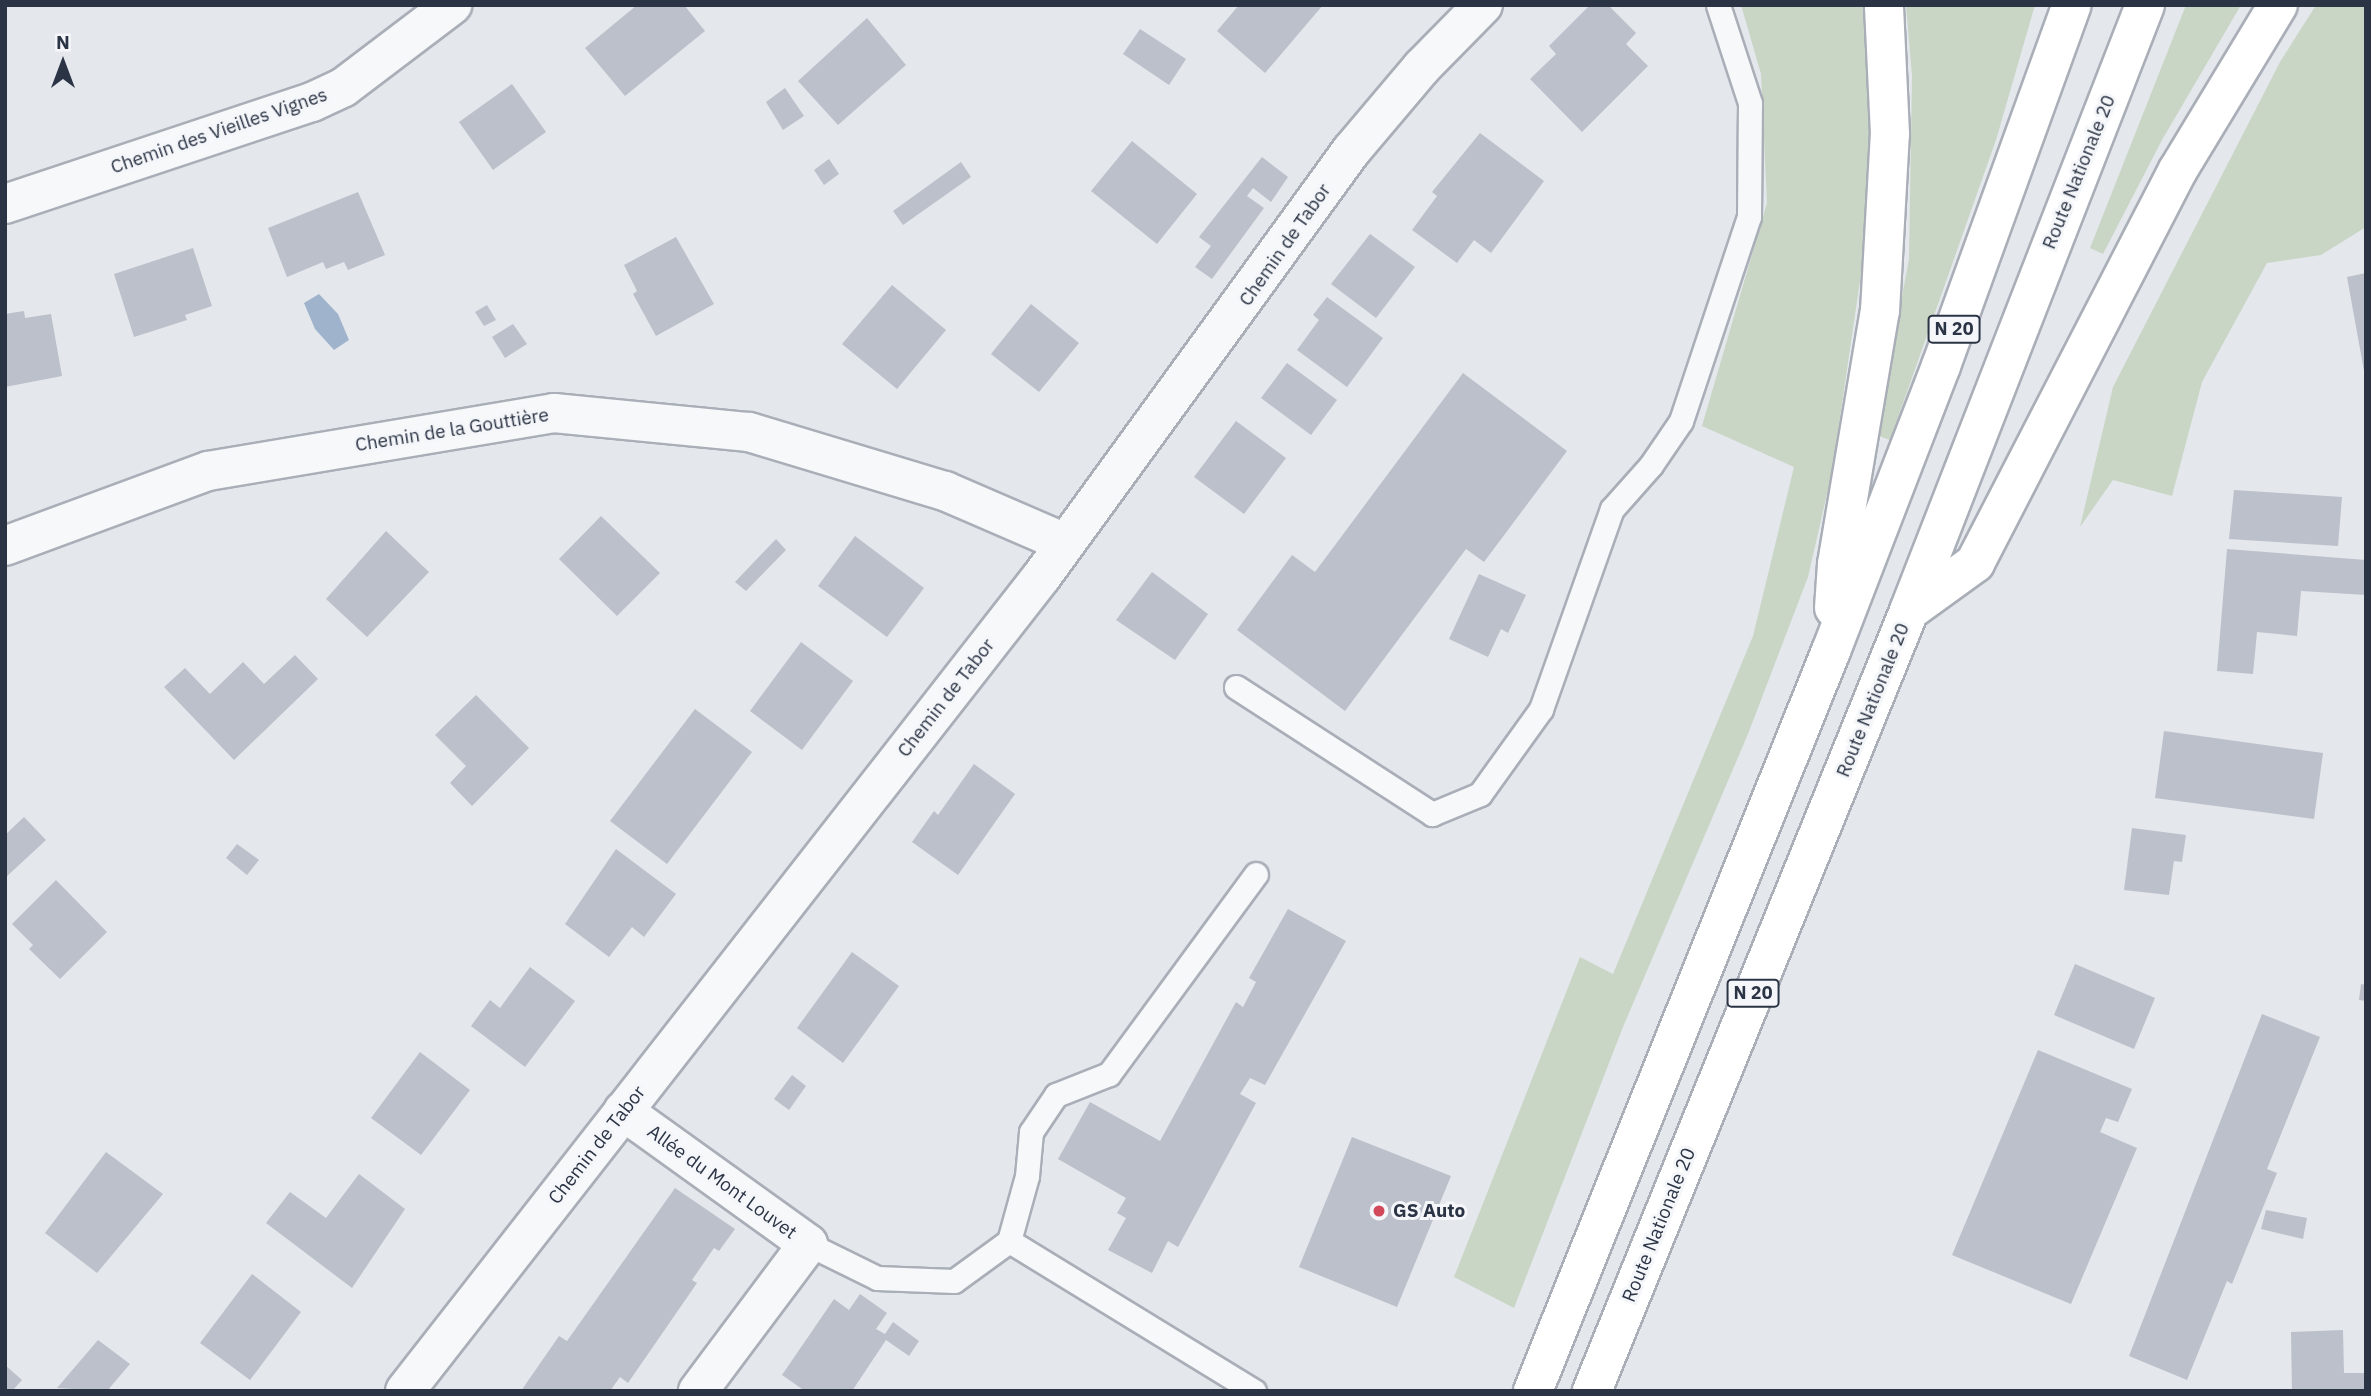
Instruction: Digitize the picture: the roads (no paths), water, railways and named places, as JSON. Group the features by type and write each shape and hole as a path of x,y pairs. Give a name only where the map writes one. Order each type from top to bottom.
{"main road":[{"path":"1831,651 1837,564 1880,311 1890,134 1884,5"},
{"name":"N 20","path":"1533,1391 1831,651 1941,366 2072,5"},
{"name":"Route Nationale 20","path":"1592,1391 1909,611 2145,5"},
{"path":"1909,611 1975,563 2178,170 2278,5"}],"street":[{"name":"Chemin des Vieilles Vignes","path":"5,204 312,102 344,87 452,5"},
{"name":"Chemin de Tabor","path":"405,1391 1042,576 1063,542 1261,280 1351,151 1422,67 1483,5"},
{"name":"Chemin de la Gouttière","path":"5,546 208,471 554,414 750,432 945,491 1063,542"},
{"name":"Allée du Mont Louvet","path":"623,1111 808,1244 698,1391"}],"lane":[{"path":"1236,687 1432,814 1480,794 1534,720 1581,605 1612,509 1651,465 1681,421 1749,217 1750,103 1718,5"},
{"path":"808,1244 877,1278 954,1281 1009,1241 1027,1176 1031,1132 1056,1095 1109,1074 1256,874"},
{"path":"1009,1241 1254,1391"}],"water":[{"path":"319,294 338,314 349,340 334,350 315,329 304,303"}],"place":[{"name":"GS Auto","path":"1379,1211"}]}
